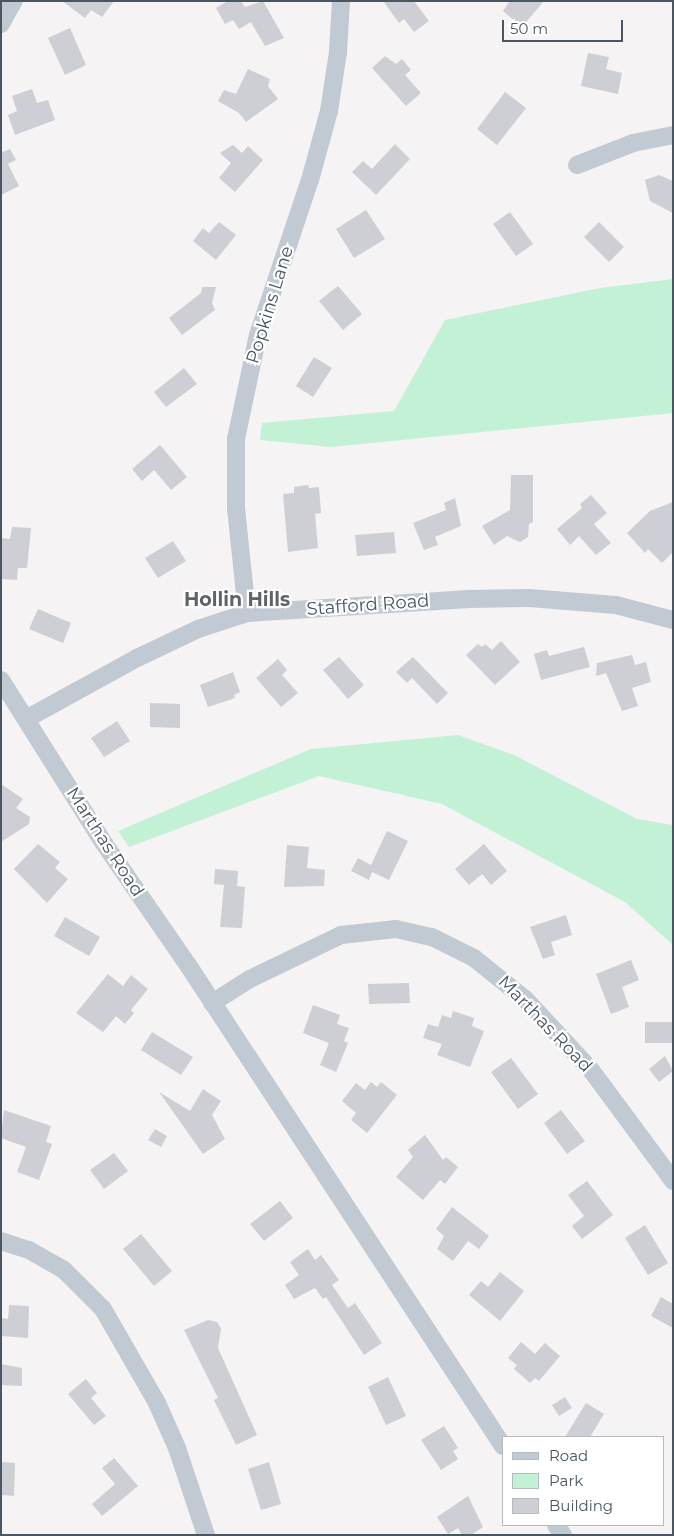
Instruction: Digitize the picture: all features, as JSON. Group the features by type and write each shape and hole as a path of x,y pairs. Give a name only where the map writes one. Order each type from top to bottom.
{"street":[{"path":"1,24 14,1"},
{"name":"Popkins Lane","path":"247,613 236,508 236,439 258,335 310,180 329,111 338,52 341,1"},
{"path":"577,164 624,146 673,135"},
{"name":"Stafford Road","path":"26,720 137,658 198,629 247,613 470,598 528,598 616,605 673,620"},
{"name":"Marthas Road","path":"1,680 103,842 212,1003 502,1444"},
{"name":"Marthas Road","path":"212,1003 259,975 341,935 396,929 432,937 474,958 525,999 590,1070 673,1181"},
{"path":"1,1241 29,1250 64,1270 103,1309 137,1364 161,1412 192,1489 206,1535"}],"green space":[{"path":"673,279 673,413 331,447 260,440 262,423 394,411 445,320 600,288"},
{"path":"458,735 516,756 637,819 673,825 673,945 625,902 442,804 319,776 129,847 118,831 311,749"}],"building":[{"path":"62,1 114,1 102,17 91,10 85,18"},
{"path":"228,1 241,1 245,7 263,1 284,38 265,46 251,22 239,29 233,20 225,24 216,8"},
{"path":"383,1 414,1 429,21 414,32 404,19 399,23"},
{"path":"510,1 544,1 522,27 503,11"},
{"path":"70,28 86,65 65,75 48,38"},
{"path":"588,53 609,57 606,69 622,73 618,94 581,86"},
{"path":"385,56 396,64 402,59 411,70 405,75 421,93 406,106 372,68"},
{"path":"248,69 270,79 268,86 278,99 246,122 239,113 218,101 224,90 236,94"},
{"path":"32,89 37,103 48,100 55,120 15,135 8,115 17,111 12,96"},
{"path":"505,92 526,108 497,145 477,129"},
{"path":"395,144 410,159 376,195 352,172 363,161 372,169"},
{"path":"233,145 242,153 248,146 263,160 235,192 219,178 231,163 220,153"},
{"path":"1,149 3,152 10,149 16,160 8,164 19,186 1,195"},
{"path":"659,175 673,181 673,213 650,201 645,180"},
{"path":"366,210 385,239 354,258 336,229"},
{"path":"510,212 533,244 516,256 493,224"},
{"path":"219,222 236,235 216,260 193,241 203,228 209,233"},
{"path":"599,222 624,247 609,262 584,237"},
{"path":"338,286 362,314 343,330 319,301"},
{"path":"202,287 216,287 212,303 215,310 182,335 169,318 201,293"},
{"path":"314,357 332,368 313,397 296,386"},
{"path":"184,368 197,384 166,407 154,392"},
{"path":"160,445 187,477 171,490 154,470 142,481 132,469"},
{"path":"511,475 533,475 533,522 529,524 528,537 520,542 507,536 494,545 482,526 510,510"},
{"path":"308,485 309,488 319,487 321,513 315,514 318,548 288,552 283,494 294,493 294,487"},
{"path":"591,495 607,513 594,524 611,543 596,555 579,536 570,545 557,529 582,508 580,504"},
{"path":"455,498 461,526 435,537 438,545 424,550 413,523 446,510 444,503"},
{"path":"673,502 673,552 662,563 648,549 645,553 627,533 650,511"},
{"path":"12,527 31,528 27,568 18,568 17,580 1,579 1,538 10,539"},
{"path":"394,532 396,553 357,556 355,535"},
{"path":"173,541 186,561 158,578 145,558"},
{"path":"38,609 71,623 63,643 29,629"},
{"path":"501,641 520,662 495,685 466,655 478,644 482,647 485,644 492,650"},
{"path":"584,647 590,667 541,680 534,654 547,650 549,656"},
{"path":"632,655 635,665 646,662 651,682 632,688 638,706 622,711 606,673 596,676 597,663"},
{"path":"339,657 364,685 348,699 323,670"},
{"path":"413,657 448,693 437,704 412,678 407,683 396,672"},
{"path":"278,659 287,670 282,675 298,693 281,707 256,678"},
{"path":"233,672 240,692 234,695 235,698 208,707 200,685"},
{"path":"150,703 180,704 180,728 150,727"},
{"path":"117,721 130,741 104,757 91,738"},
{"path":"1,784 23,799 16,808 30,817 29,824 1,842"},
{"path":"387,831 408,841 389,880 372,872 369,880 351,871 358,858 371,865"},
{"path":"38,844 60,862 55,868 68,879 47,903 14,869"},
{"path":"484,844 507,871 491,885 482,874 469,885 455,869"},
{"path":"287,845 309,847 307,868 325,870 324,886 284,887"},
{"path":"215,869 238,871 237,886 245,887 242,928 220,927 224,885 214,884"},
{"path":"566,915 572,935 551,942 555,955 543,959 530,927"},
{"path":"65,917 100,937 89,956 54,936"},
{"path":"631,960 639,980 622,987 629,1007 611,1014 596,974"},
{"path":"108,974 123,986 131,975 148,989 131,1010 134,1013 125,1024 116,1016 103,1032 76,1013"},
{"path":"409,983 410,1003 369,1004 368,984"},
{"path":"313,1005 340,1015 337,1024 349,1028 344,1041 348,1043 336,1072 320,1065 329,1043 303,1033"},
{"path":"453,1011 474,1018 472,1026 484,1031 470,1067 437,1055 442,1044 423,1038 428,1024 438,1027 442,1015 451,1018"},
{"path":"645,1022 673,1022 673,1043 645,1043"},
{"path":"152,1032 193,1057 181,1075 141,1050"},
{"path":"665,1056 673,1071 659,1082 649,1069"},
{"path":"511,1058 538,1094 518,1109 491,1072"},
{"path":"371,1082 377,1087 381,1082 397,1095 367,1133 351,1120 356,1113 342,1101 356,1083 365,1090"},
{"path":"203,1089 221,1101 212,1115 225,1139 203,1154 159,1092 190,1111"},
{"path":"4,1110 51,1126 46,1142 52,1144 39,1180 17,1172 26,1147 1,1138"},
{"path":"561,1110 585,1141 567,1154 544,1123"},
{"path":"155,1129 167,1136 161,1147 148,1140"},
{"path":"425,1135 443,1160 446,1157 458,1167 445,1184 440,1180 423,1200 396,1177 413,1157 408,1150"},
{"path":"114,1153 128,1171 104,1189 90,1170"},
{"path":"587,1181 613,1215 582,1239 572,1226 584,1216 568,1195"},
{"path":"280,1201 293,1218 264,1241 250,1224"},
{"path":"452,1207 489,1236 479,1249 468,1241 453,1261 437,1249 444,1236 436,1229"},
{"path":"645,1225 668,1263 648,1275 625,1238"},
{"path":"141,1234 172,1271 154,1286 123,1249"},
{"path":"308,1249 315,1260 321,1255 339,1280 332,1285 348,1308 355,1303 382,1343 364,1355 326,1297 323,1299 315,1288 294,1299 285,1285 299,1275 290,1262"},
{"path":"500,1272 524,1291 500,1321 469,1295 481,1281 488,1287"},
{"path":"661,1297 673,1304 673,1328 651,1316"},
{"path":"9,1305 29,1306 28,1338 1,1336 1,1318 8,1319"},
{"path":"208,1320 217,1322 221,1329 218,1348 257,1435 236,1445 214,1400 218,1398 184,1330"},
{"path":"521,1342 535,1354 545,1343 560,1356 539,1381 535,1378 530,1383 514,1369 517,1365 508,1358"},
{"path":"1,1364 22,1368 22,1386 1,1385"},
{"path":"388,1377 406,1416 386,1425 368,1387"},
{"path":"86,1379 97,1393 91,1398 106,1416 94,1425 68,1394"},
{"path":"565,1397 572,1408 559,1416 552,1405"},
{"path":"586,1403 604,1414 591,1436 566,1436"},
{"path":"444,1426 458,1448 453,1451 458,1459 441,1470 421,1440"},
{"path":"114,1458 138,1486 102,1516 92,1504 115,1484 102,1468"},
{"path":"1,1462 15,1463 14,1496 1,1495"},
{"path":"269,1462 281,1504 261,1510 248,1469"},
{"path":"468,1496 483,1527 471,1535 462,1535 458,1528 448,1534 437,1517"}],"district":[{"name":"Hollin Hills","path":"237,600"}]}
